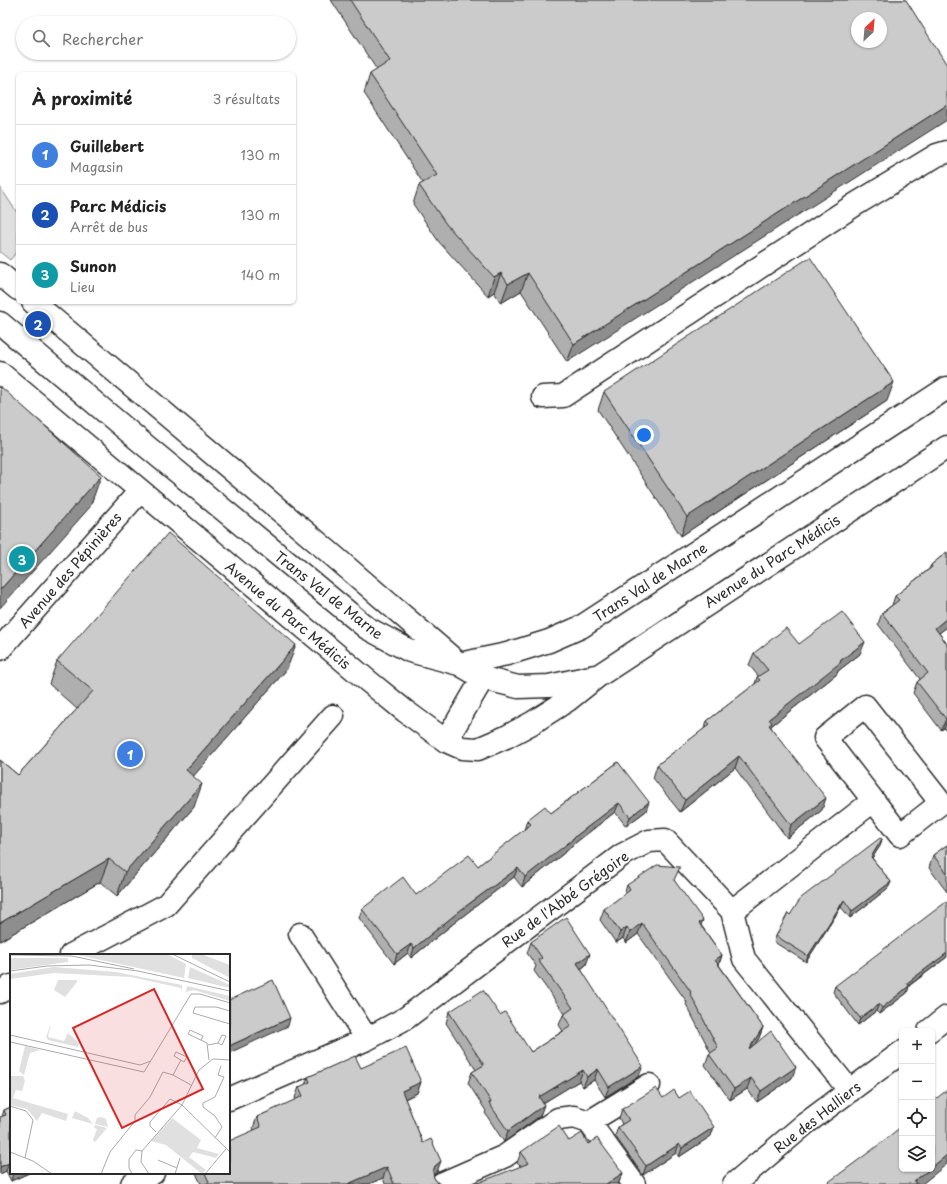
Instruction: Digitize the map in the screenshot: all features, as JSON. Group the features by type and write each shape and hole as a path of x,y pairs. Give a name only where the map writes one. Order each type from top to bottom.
{"street":[{"path":"543,397 563,396 856,204 937,155 947,152"},
{"path":"0,274 16,287"},
{"name":"Avenue du Parc Médicis","path":"35,304 459,664 483,678 518,687 549,686 598,676"},
{"name":"Trans Val de Marne","path":"0,323 140,441 368,628 410,651 459,664 507,654 549,641 581,627 947,388"},
{"name":"Avenue du Parc Médicis","path":"0,373 368,681 405,711 446,740 462,748 478,749 506,737 532,723 568,700 598,676 947,447"},
{"name":"Avenue des Pépinières","path":"0,649 140,491"},
{"path":"446,740 483,678"},
{"path":"865,706 941,803 900,835 873,801 825,738 865,706"},
{"path":"73,954 166,905 333,716"},
{"path":"732,911 873,801"},
{"name":"Rue de l'Abbé Grégoire","path":"230,1099 367,1039 406,1018 622,855 649,841 666,840 732,911 744,959 850,1091"},
{"path":"300,934 367,1039"},
{"path":"0,992 10,987"},
{"path":"933,1028 947,1017"},
{"name":"Rue des Halliers","path":"734,1184 805,1124 899,1054"},
{"path":"589,1122 649,1085"},
{"path":"441,1184 505,1156 558,1119 574,1118 589,1122 634,1184"},
{"path":"132,1184 151,1174"}],"shaded area":[{"path":"0,187 16,211 16,252 10,260 0,252"}],"building":[{"path":"350,0 906,0 947,65 947,105 574,344 528,273 508,284 501,273 494,277 446,224 419,185 437,175 370,74 390,61"},
{"path":"810,257 894,382 687,517 604,392"},
{"path":"0,386 101,476 0,590"},
{"path":"168,533 296,645 186,770 202,784 125,872 109,859 0,923 0,760 18,775 93,691 57,661"},
{"path":"947,552 947,618 935,628 947,644 946,719 917,682 928,673 882,613 899,600 895,596 932,567 931,565"},
{"path":"842,612 865,642 769,719 772,723 769,725 826,798 791,825 739,756 685,800 657,765 710,724 707,721 760,680 757,677 768,670 754,653 786,628 799,644"},
{"path":"618,762 649,802 630,817 619,803 525,877 518,868 462,909 414,948 411,944 397,954 362,909 403,877 416,895 469,855 478,866 531,824 527,820 545,806 551,813"},
{"path":"880,838 882,839 871,857 891,882 852,911 844,900 808,956 776,936 788,913 790,915 801,898"},
{"path":"947,845 947,873 933,855"},
{"path":"657,865 680,867 674,880 703,920 699,923 722,955 715,960 763,1027 749,1049 771,1031 796,1067 761,1091 751,1078 734,1089 709,1054 718,1048 690,993 691,992 642,923 630,932 627,927 620,932 604,909 630,890 627,885"},
{"path":"946,902 947,953 907,983 909,986 882,1008 879,1004 860,1018 835,986"},
{"path":"566,917 590,954 577,963 643,1066 609,1087 598,1069 587,1077 583,1070 539,1097 544,1105 508,1131 489,1103 491,1102 472,1072 484,1065 449,1012 483,990 500,1015 505,1012 531,1052 571,1026 563,1015 573,1008 538,960 542,958 531,942"},
{"path":"273,980 290,1018 230,1046 230,1000"},
{"path":"406,1048 421,1082 402,1091 423,1143 431,1139 441,1161 435,1166 433,1172 434,1178 440,1184 394,1184 387,1167 348,1184 206,1184 209,1182 205,1174 230,1174 230,1141 261,1127 257,1117 303,1096 299,1087 310,1082 308,1077 355,1056 361,1068"},
{"path":"656,1088 663,1098 674,1090 679,1098 690,1091 714,1127 682,1148 679,1144 646,1166 618,1127 629,1120 622,1109"},
{"path":"947,1090 947,1155 935,1165 935,1100"},
{"path":"10,1107 10,1165 9,1163 0,1167 0,1117 6,1115 4,1110"},
{"path":"559,1126 569,1141 582,1133 588,1144 597,1138 623,1173 606,1184 475,1184 529,1163 521,1152"},
{"path":"899,1128 899,1172 926,1172 914,1181 916,1184 826,1184"}],"place":[{"name":"Parc Médicis","path":"38,324"},
{"name":"Sunon","path":"22,559"},
{"name":"Guillebert","path":"130,754"}]}
